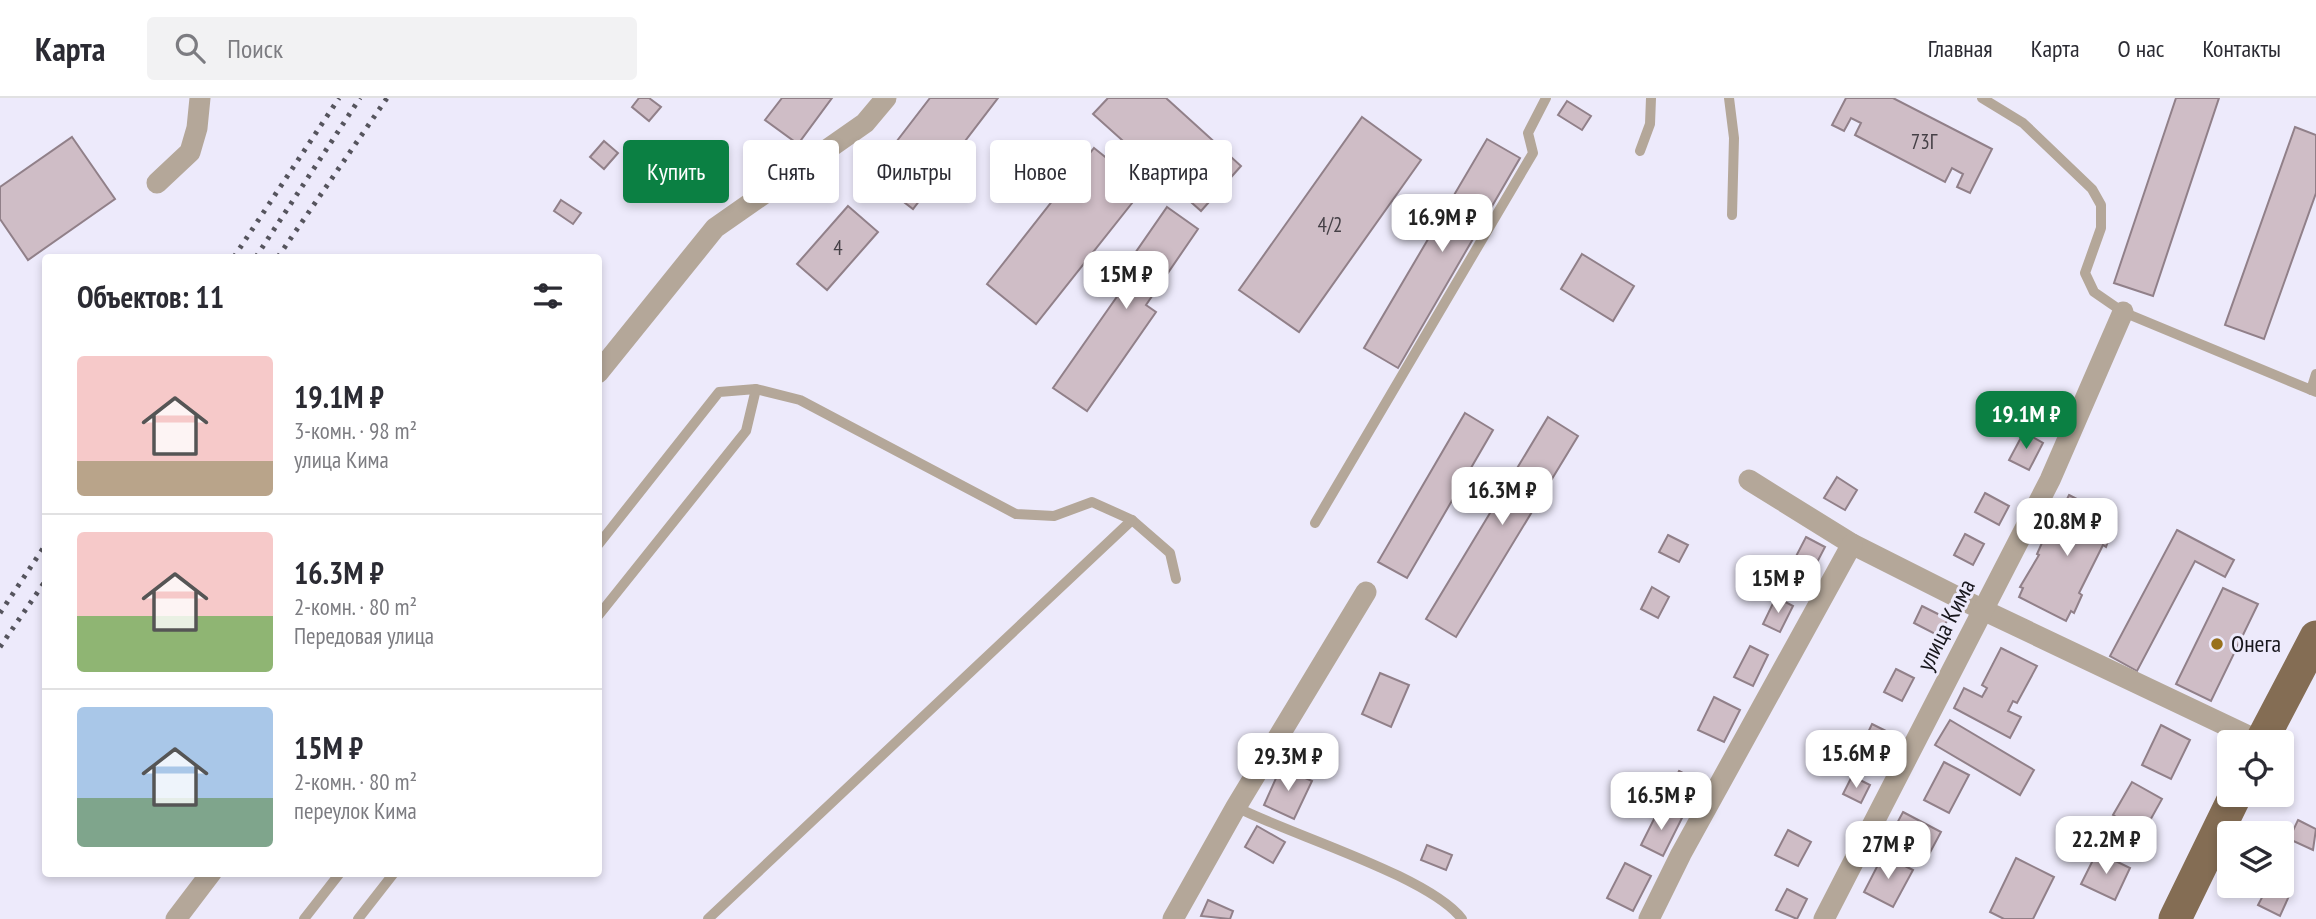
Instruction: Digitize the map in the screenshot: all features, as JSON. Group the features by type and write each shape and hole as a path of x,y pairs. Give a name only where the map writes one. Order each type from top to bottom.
{"main road":[{"path":"2267,730 2316,637"},
{"path":"2175,919 2230,807"}],"street":[{"path":"157,183 190,152 200,98"},
{"path":"602,368 715,228 865,123 886,98"},
{"name":"улица Кима","path":"1824,919 2050,480 2123,312"},
{"path":"1749,480 1852,544 1983,610 2236,730"},
{"path":"1648,919 1852,544"},
{"path":"1173,919 1236,807 1366,592"},
{"path":"176,919 208,877"}],"lane":[{"path":"1315,523 1533,153 1528,133 1546,98"},
{"path":"1640,151 1650,124 1651,98"},
{"path":"1729,98 1734,138 1732,215"},
{"path":"1982,98 2023,123 2091,188 2101,205 2101,228 2085,273 2094,292 2123,312 2313,391 2316,374"},
{"path":"602,612 746,430 756,389"},
{"path":"602,540 719,391 756,389 800,400 1016,514 1054,516 1092,502 1132,520 1170,553 1176,579"},
{"path":"708,919 1132,520"},
{"path":"1236,807 1274,826 1386,872 1450,904 1462,919"},
{"path":"304,919 337,877"},
{"path":"358,919 391,877"}],"building":[{"path":"639,98 649,98 661,107 649,121 632,107"},
{"path":"782,98 832,98 801,140 792,140 765,120"},
{"path":"930,98 998,98 966,140 898,140"},
{"path":"1108,98 1166,98 1212,140 1122,140 1093,114"},
{"path":"1846,98 1893,98 1992,149 1970,193 1957,187 1963,174 1952,168 1945,182 1855,135 1861,123 1851,118 1844,131 1832,125"},
{"path":"2176,98 2219,98 2153,296 2114,283"},
{"path":"1567,101 1591,116 1582,130 1558,115"},
{"path":"1362,117 1421,160 1299,332 1239,290"},
{"path":"2295,127 2316,135 2316,193 2264,339 2225,325"},
{"path":"72,137 115,199 28,260 0,219 0,187"},
{"path":"1487,139 1520,158 1398,368 1364,348"},
{"path":"604,141 618,153 604,169 590,157"},
{"path":"1094,148 1105,157 1105,203 1132,203 1036,324 987,284 1051,203 1091,203 1091,152"},
{"path":"1232,158 1241,166 1232,176"},
{"path":"561,200 581,213 573,224 554,211"},
{"path":"905,203 918,203 913,209"},
{"path":"1192,203 1208,203 1201,211"},
{"path":"848,206 878,232 827,290 797,264"},
{"path":"1167,207 1198,229 1146,305 1156,312 1087,411 1053,388 1123,288 1115,282"},
{"path":"1582,254 1634,286 1613,321 1561,289"},
{"path":"1465,413 1493,430 1407,578 1378,562"},
{"path":"1548,417 1578,436 1456,637 1426,619"},
{"path":"2024,432 2043,443 2029,470 2009,460"},
{"path":"1837,477 1857,490 1845,510 1824,498"},
{"path":"1985,493 2009,506 1999,525 1975,512"},
{"path":"2069,495 2116,519 2106,547 2103,545 2079,593 2082,595 2074,613 2071,611 2066,621 2019,597 2023,588 2020,587 2039,555 2037,554 2045,536 2048,537"},
{"path":"2177,530 2234,560 2225,577 2195,561 2137,671 2110,656"},
{"path":"1965,534 1984,544 1973,565 1954,555"},
{"path":"1668,535 1688,545 1679,562 1659,552"},
{"path":"1806,537 1825,547 1811,574 1792,564"},
{"path":"1652,587 1669,597 1658,618 1641,609"},
{"name":"Онега","path":"2223,588 2258,604 2211,701 2176,684"},
{"path":"1776,597 1793,606 1780,632 1763,624"},
{"path":"1922,606 1948,619 1939,636 1914,623"},
{"path":"1750,646 1768,655 1753,686 1734,677"},
{"path":"2001,648 2037,666 2017,703 2013,701 2008,711 2021,717 2010,738 1954,708 1964,688 1982,697 1987,688 1982,685"},
{"path":"1896,669 1914,678 1902,701 1884,692"},
{"path":"1380,673 1409,685 1391,727 1362,714"},
{"path":"1714,697 1740,710 1724,742 1698,730"},
{"path":"1950,720 2034,770 2020,795 1935,745"},
{"path":"1872,724 1890,733 1878,755 1861,747"},
{"path":"2161,725 2190,740 2171,779 2142,765"},
{"path":"1944,762 1969,775 1949,813 1924,800"},
{"path":"1281,767 1312,781 1294,819 1264,805"},
{"path":"1679,771 1698,781 1685,808 1665,798"},
{"path":"1852,776 1870,785 1861,803 1843,794"},
{"path":"2132,782 2162,799 2143,833 2113,815"},
{"path":"1660,807 1682,818 1663,856 1641,845"},
{"path":"1903,812 1941,832 1926,860 1888,840"},
{"path":"2298,820 2316,829 2313,850 2294,841 2294,828"},
{"path":"1257,826 1285,842 1273,863 1245,847"},
{"path":"1788,830 1811,842 1798,866 1775,855"},
{"path":"1427,845 1452,855 1446,870 1421,860"},
{"path":"2097,852 2130,868 2115,900 2081,884"},
{"path":"1883,855 1913,870 1893,907 1864,892"},
{"path":"2016,858 2054,877 2033,919 2004,919 1990,912"},
{"path":"1625,863 1651,876 1633,911 1607,898"},
{"path":"1787,889 1807,899 1797,919 1776,910"},
{"path":"2262,898 2288,898 2280,916 2258,905"},
{"path":"1208,900 1233,911 1230,919 1201,916"}],"railway":[{"path":"236,254 339,98"},
{"path":"258,254 360,98"},
{"path":"280,254 387,98"},
{"path":"0,613 42,550"},
{"path":"0,647 42,586"}],"place":[{"name":"Онега","path":"2217,644"}]}
